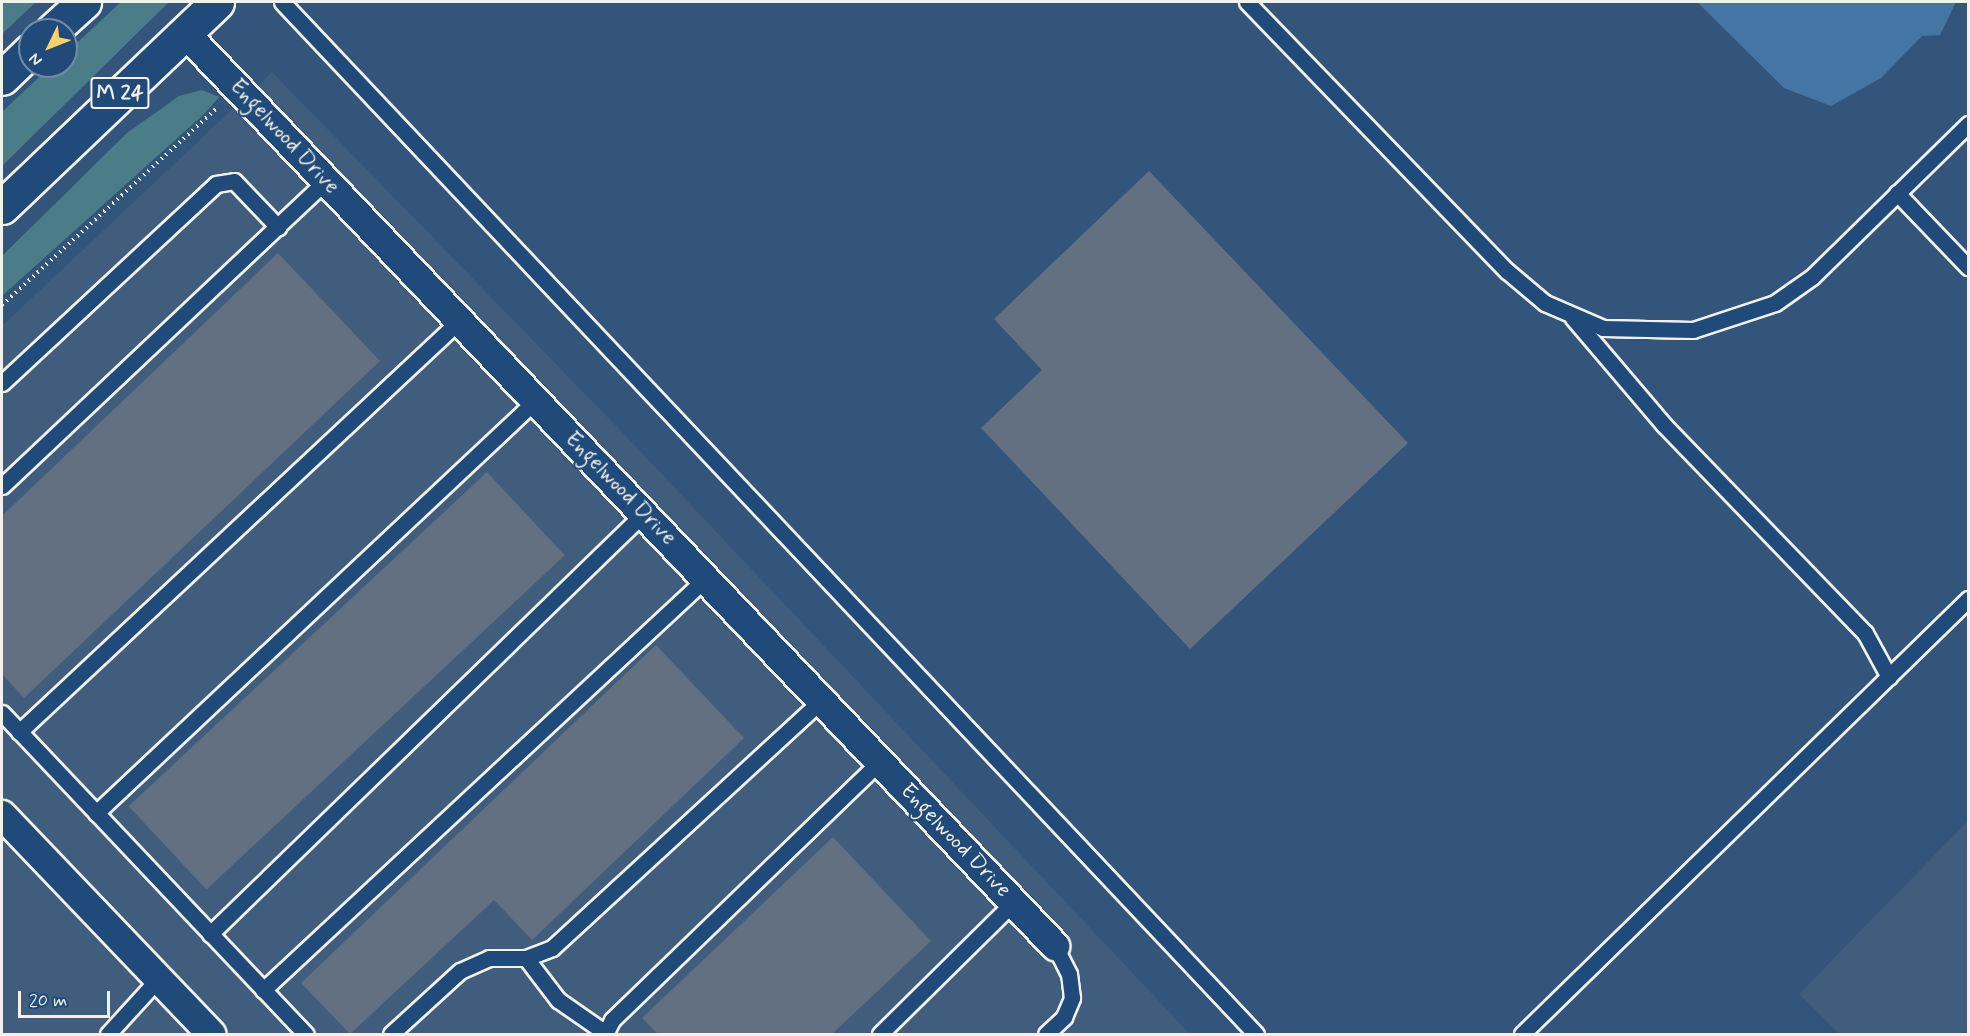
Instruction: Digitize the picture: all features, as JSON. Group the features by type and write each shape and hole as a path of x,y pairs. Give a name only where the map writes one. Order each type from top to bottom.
{"main road":[{"path":"66,18 84,2"},
{"name":"M 24","path":"2,207 217,2"},
{"path":"2,78 18,63"}],"street":[{"name":"Engelwood Drive","path":"184,32 1055,946"},
{"path":"2,815 211,1035"}],"lane":[{"path":"282,2 1256,1035"},
{"path":"1247,2 1507,272 1572,318 1664,425 1865,633 1889,677"},
{"path":"1572,318 1638,333 1693,330 1737,320 1775,303 1812,277 1968,124"},
{"path":"2,383 216,184 234,181 278,227"},
{"path":"2,486 326,181"},
{"path":"1897,193 1968,267"},
{"path":"19,732 459,321"},
{"path":"96,813 535,401"},
{"path":"210,934 643,514"},
{"path":"263,990 705,579"},
{"path":"1522,1035 1968,600"},
{"path":"392,1035 460,971 489,958 526,958 552,948 821,701"},
{"path":"2,713 306,1035"},
{"path":"526,958 558,1000 604,1033 879,762"},
{"path":"880,1035 1014,903"},
{"path":"1046,1035 1064,1017 1072,998 1069,974 1055,946"},
{"path":"108,1035 158,979"}],"path":[{"path":"2,305 208,118"}],"shaded area":[{"path":"1697,2 1956,2 1940,35 1922,36 1881,78 1831,106 1784,88"},
{"path":"272,72 623,433 1190,1034 2,1034 2,326"},
{"path":"1968,821 1968,1034 1839,1034 1799,994"}],"green space":[{"path":"2,2 36,2 18,18 2,34"},
{"path":"121,2 169,2 2,166 2,112 38,78 78,78 78,42"},
{"path":"202,90 219,97 204,114 2,296 2,256 127,133 179,96"}],"building":[{"path":"1149,171 1408,443 1190,649 981,428 1042,370 994,319"},
{"path":"278,253 380,361 24,698 2,674 2,516"},
{"path":"487,472 565,555 206,890 129,806"},
{"path":"656,645 744,738 532,940 494,900 350,1034 301,983"},
{"path":"833,837 931,941 832,1034 658,1034 642,1018"}]}
